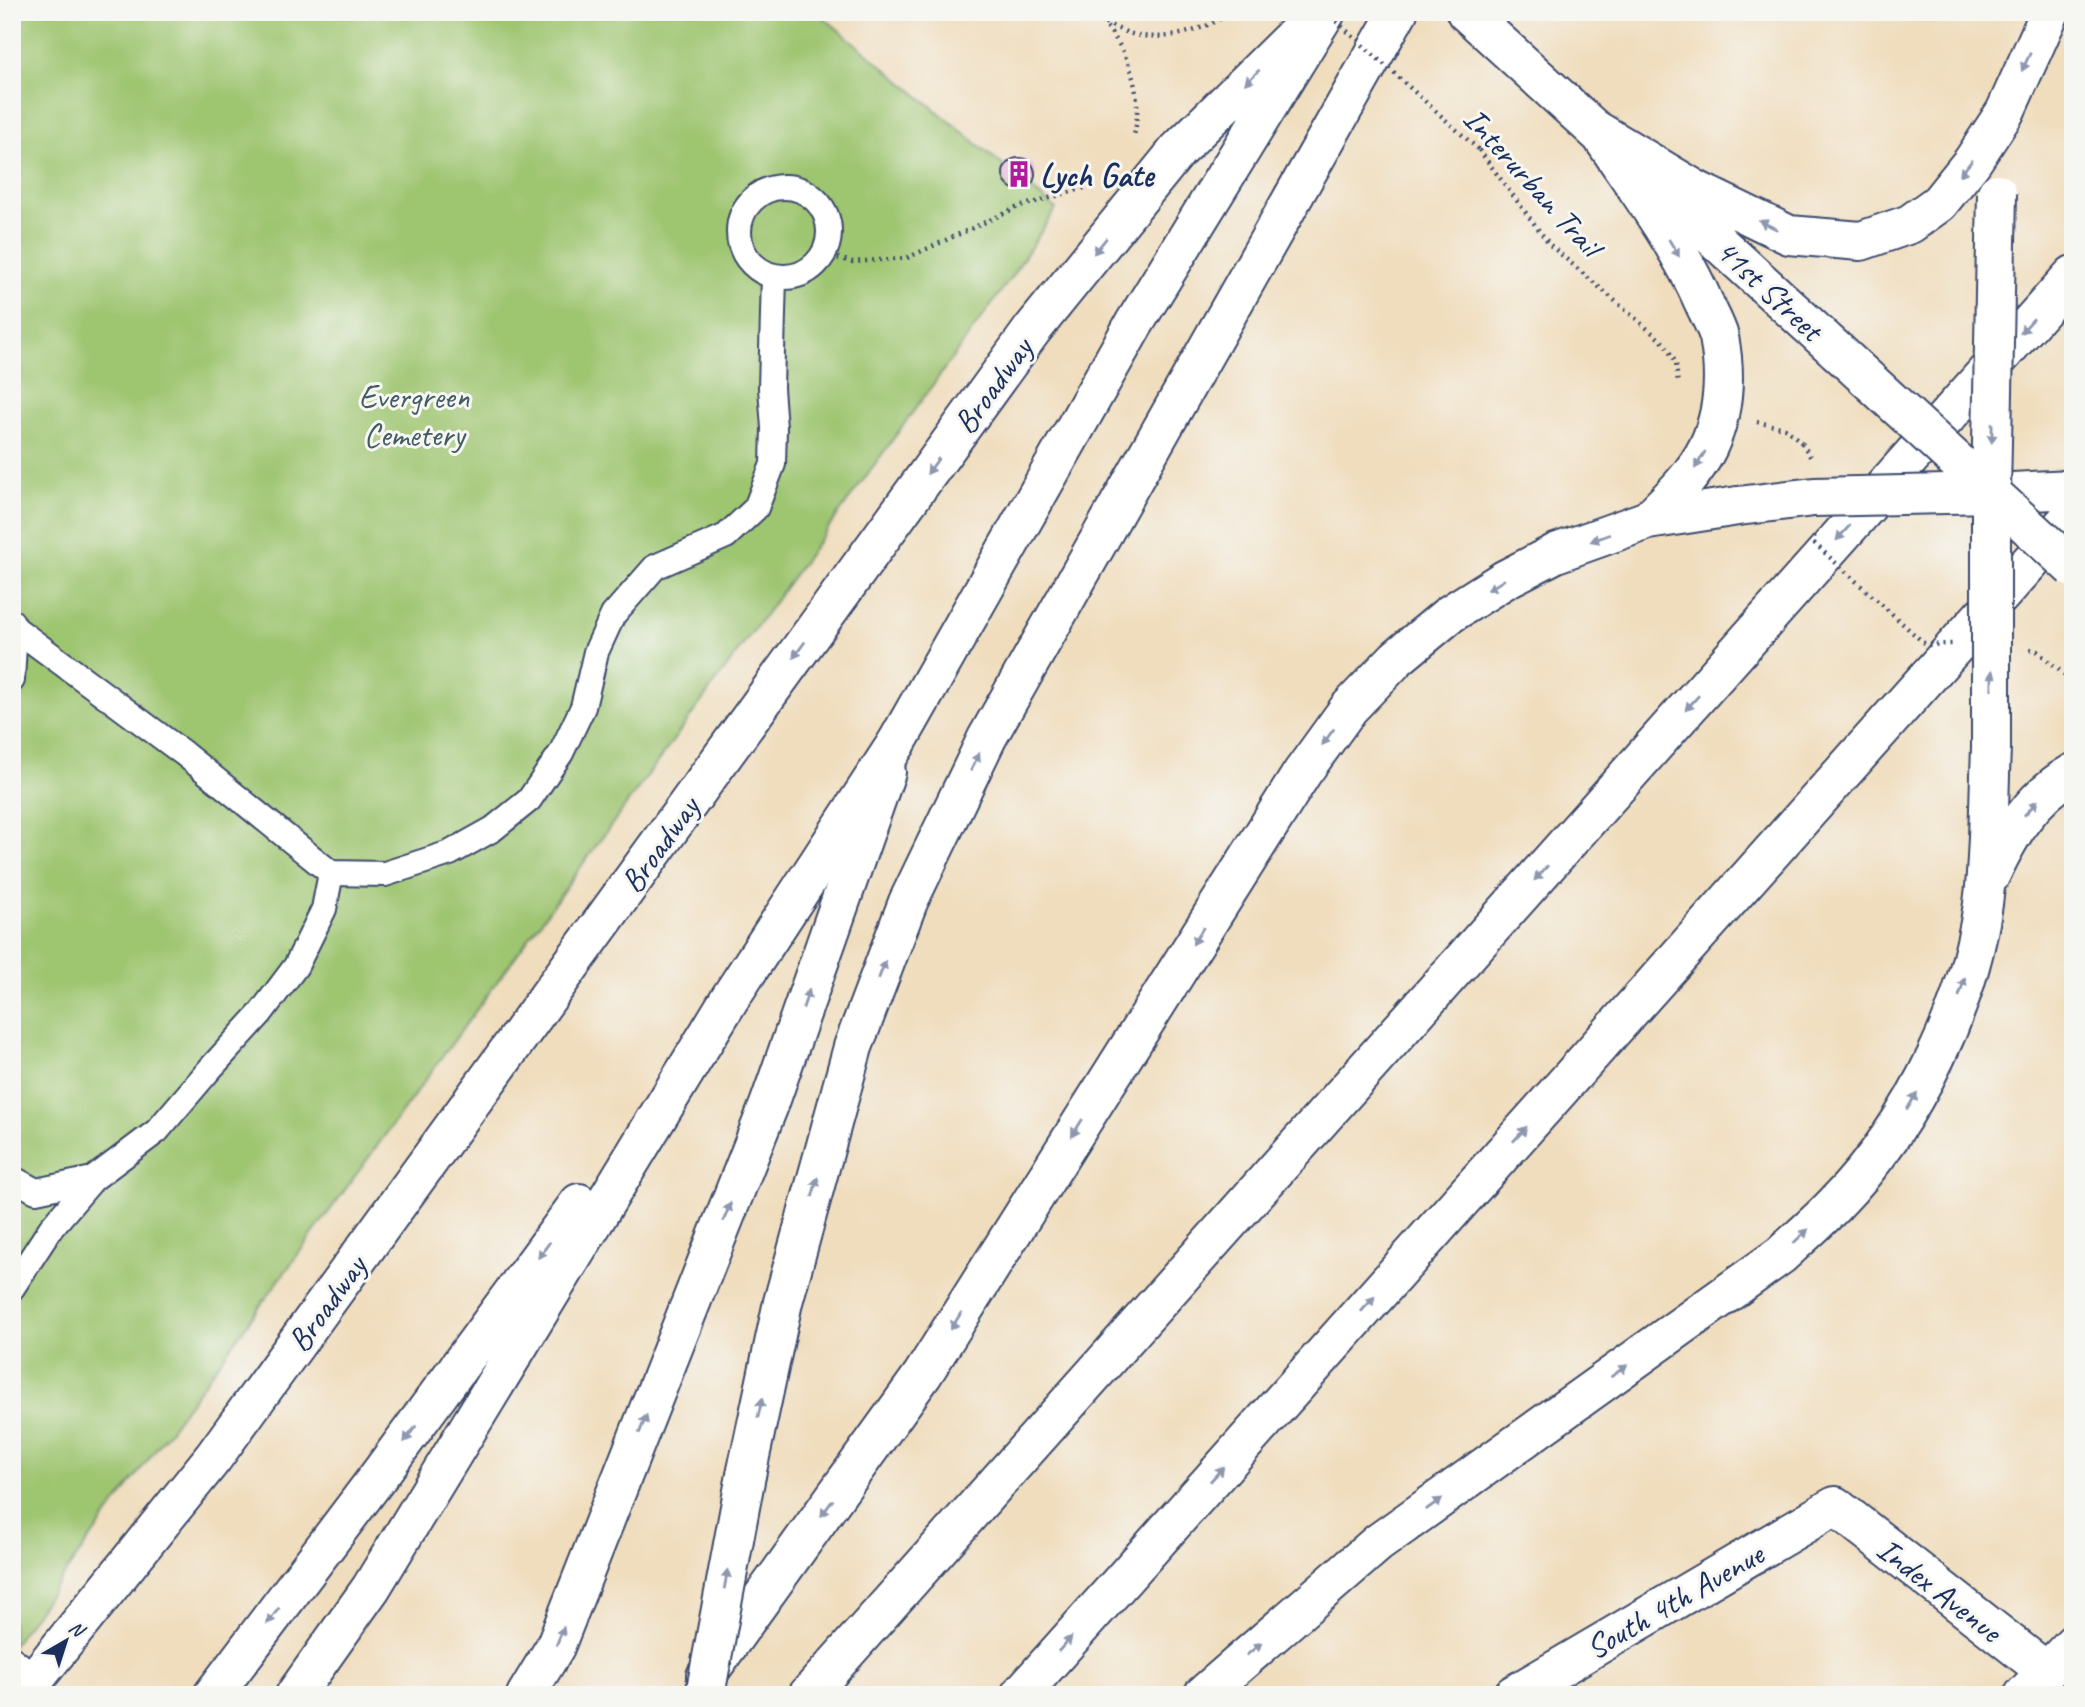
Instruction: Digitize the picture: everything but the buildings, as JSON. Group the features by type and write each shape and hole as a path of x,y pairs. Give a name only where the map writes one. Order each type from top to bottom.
{"main road":[{"name":"Broadway","path":"23,1677 213,1458 1024,341 1178,150 1318,12"},
{"path":"295,1695 371,1588 730,998 896,744 1134,324 1326,12"},
{"path":"705,1695 746,1475 783,1303 853,1047 908,902 986,738 1398,12"},
{"name":"41st Street","path":"1466,12 2073,568"},
{"path":"1596,130 1696,190 1789,235 1861,241 1910,224 1939,203 1972,162 2005,112 2050,12"},
{"path":"1203,1695 1378,1543 1781,1255 1836,1204 1881,1149 1912,1101 1938,1051 1962,989 1976,938 1985,888 1991,748 1991,493 1997,193 2005,112"},
{"path":"1596,130 1656,217 1696,284 1718,335 1724,384 1719,416 1708,446 1688,480 1648,520"},
{"path":"808,1695 2073,275"},
{"path":"693,1695 922,1374 1302,773 1349,708 1397,658 1450,614 1493,587 1556,554 1648,520 1814,496 2073,489"},
{"path":"1020,1695 2073,514"},
{"path":"526,1695 555,1647 769,1105 896,744"},
{"path":"1985,888 2008,839 2027,810 2058,781 2073,773"},
{"path":"213,1695 380,1474 730,998"},
{"name":"Index Avenue","path":"1835,1506 2035,1683"},
{"name":"South 4th Avenue","path":"1513,1695 1835,1506"},
{"path":"2035,1683 2073,1644"}],"lane":[{"path":"789,187 803,191 816,200 829,226 829,241 824,256 802,274 788,278 760,271 741,247 739,232 749,204 760,194 774,188 789,187"},
{"path":"13,625 183,753 331,873 385,874 450,853 493,829 529,800 561,753 583,707 596,652 613,615 655,567 726,536 756,508 774,464 771,388 774,276"},
{"path":"12,680 13,625"},
{"path":"12,1288 51,1228 93,1179 157,1131 260,1014 296,966 324,909 331,873"},
{"path":"12,1178 36,1191 93,1179"}],"path":[{"path":"1092,12 1105,23 1127,58 1135,84 1138,121 1133,142"},
{"path":"1105,23 1140,36 1176,36 1219,21 1230,12"},
{"name":"Interurban Trail","path":"1326,12 1479,150 1550,245 1664,343 1676,363 1679,393 1719,416 1785,428 1802,443 1811,457 1814,542 1926,645 1992,643 2037,650 2073,682"},
{"path":"824,256 853,262 907,258 1018,207 1117,178 1124,216"}],"green space":[{"name":"Evergreen Cemetery","path":"12,12 817,12 1056,209 1010,279 12,1646"}],"place":[{"name":"Lych Gate","path":"1019,174"}]}
